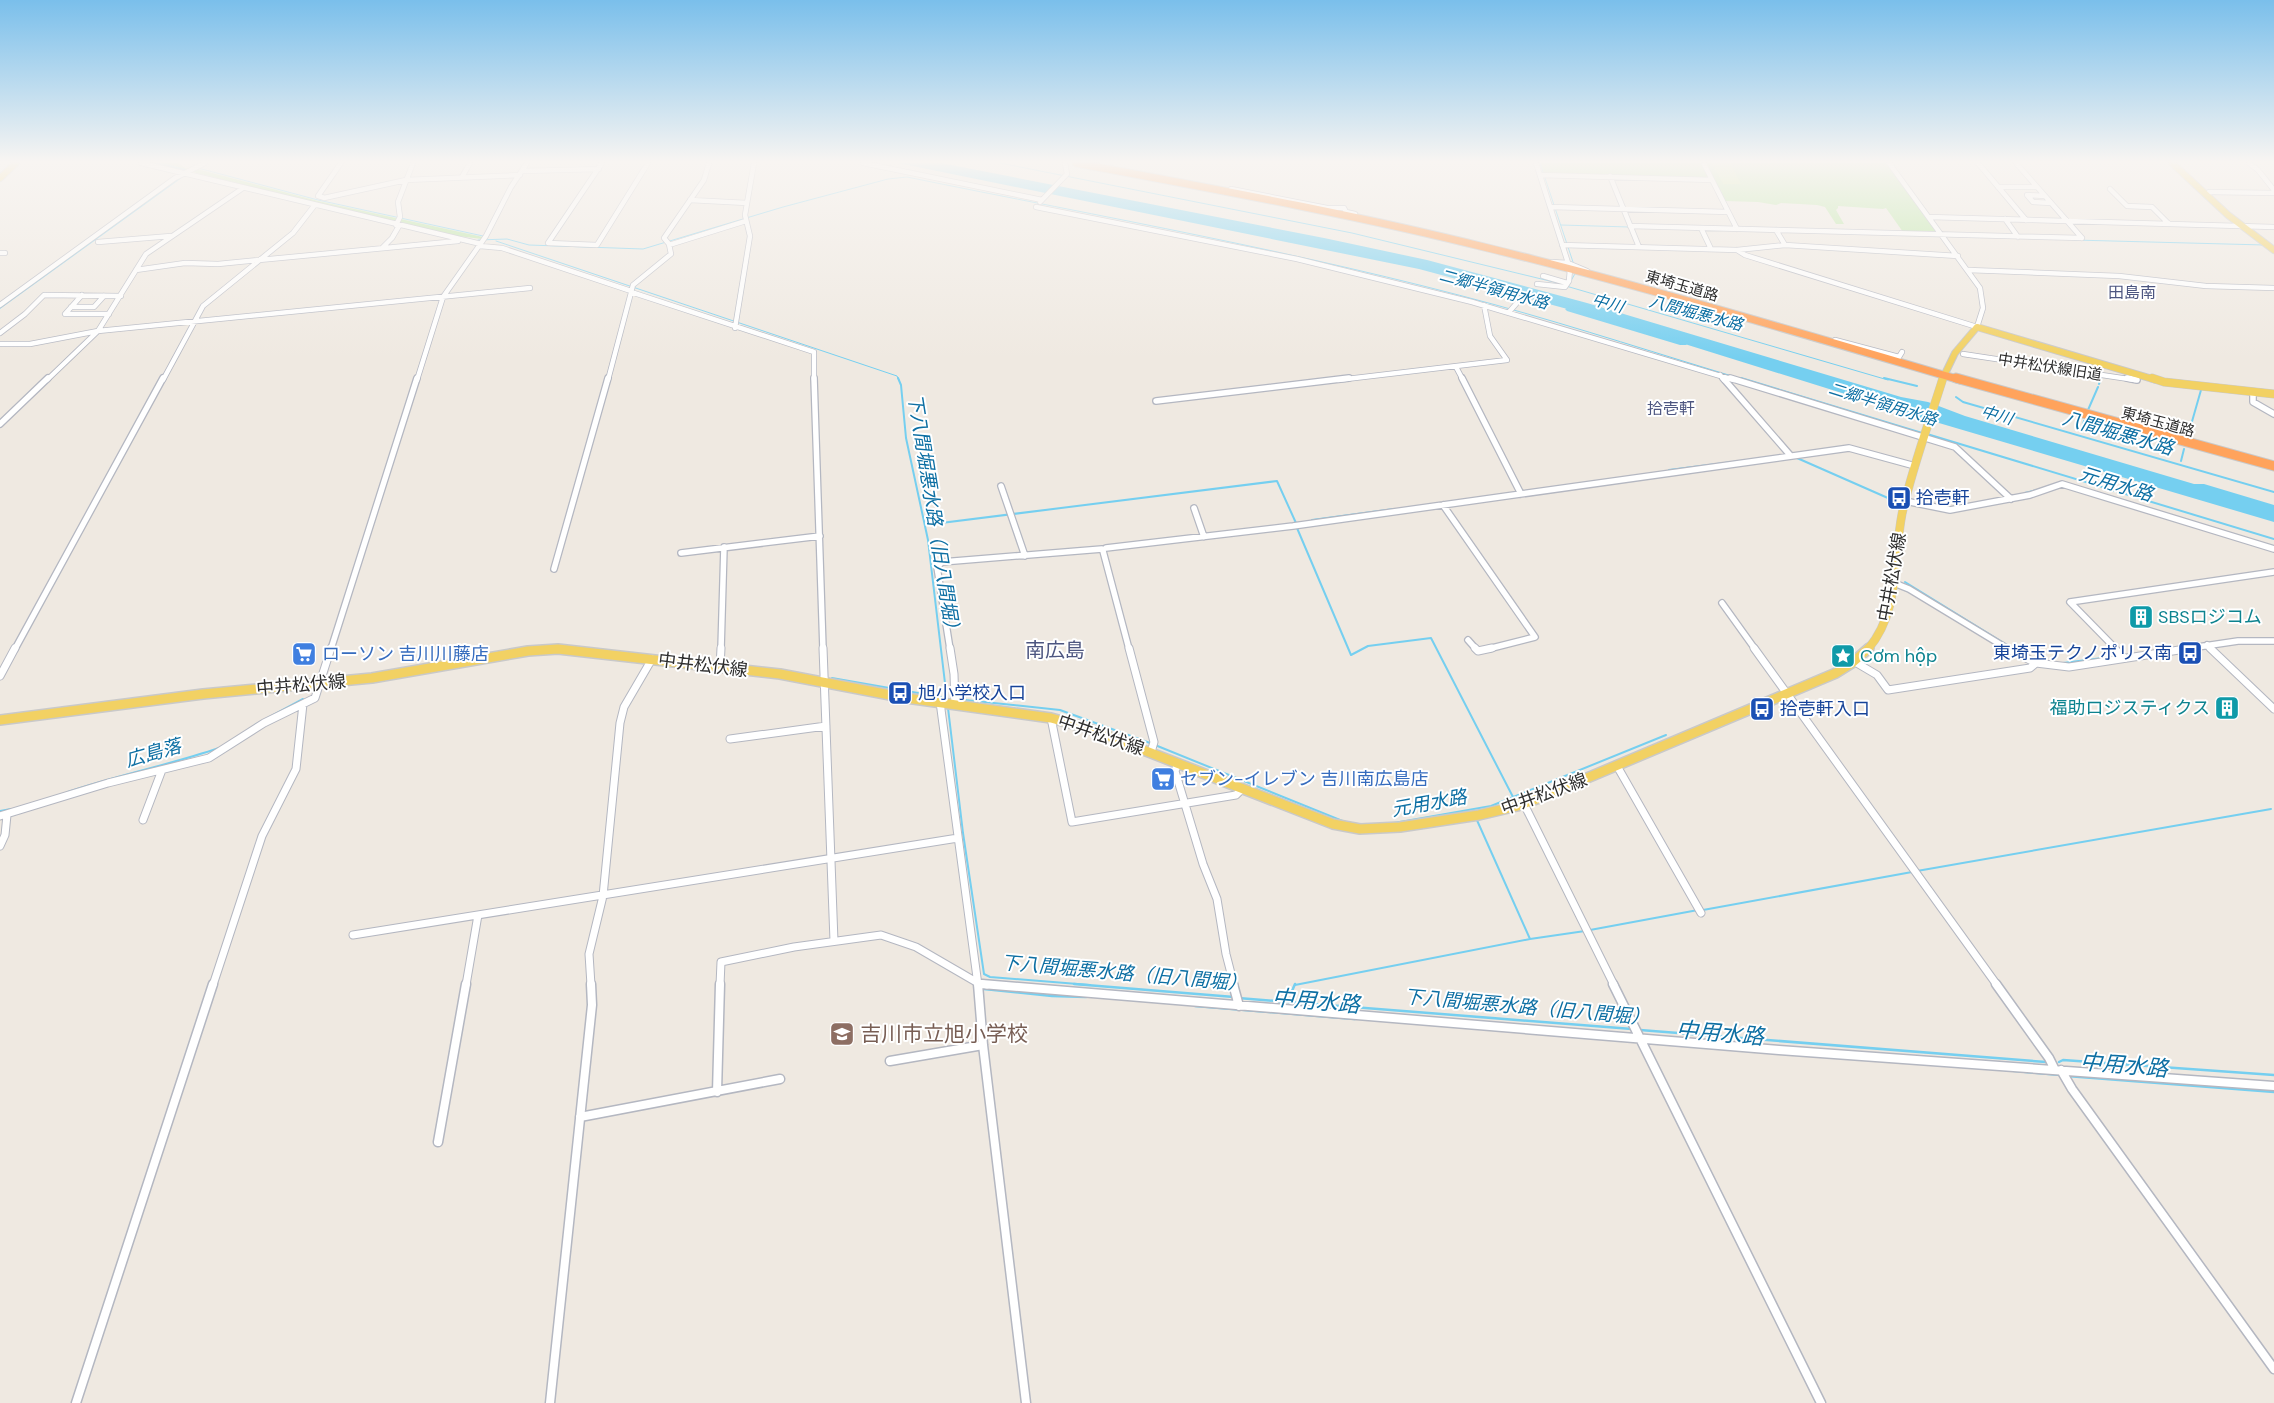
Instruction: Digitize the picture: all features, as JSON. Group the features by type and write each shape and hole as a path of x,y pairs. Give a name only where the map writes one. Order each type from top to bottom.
{"highway":[{"name":"東埼玉道路","path":"1409,228 1569,266 2136,430 2274,465"}],"main road":[{"path":"2245,228 2274,250"},
{"path":"2252,228 2274,245"},
{"path":"1977,327 2164,382 2274,394"},
{"name":"中井松伏線","path":"0,720 204,694 397,675 543,650 573,650 720,667 825,682 955,705 1051,718 1087,728 1151,752 1325,821 1364,830 1381,830 1497,812 1524,804 1617,766 1836,673 1856,662 1871,647 1882,631 1886,621 1894,583 1905,501 1937,396 1954,353 1977,327"}],"street":[{"path":"0,305 107,228"},
{"path":"0,424 98,331 146,254 183,228"},
{"path":"0,676 205,303 297,228"},
{"path":"382,248 392,238 396,228"},
{"path":"421,228 462,240 502,248 632,290 734,327 814,352 814,416 834,941"},
{"path":"0,846 5,835 4,815 108,783 209,758 264,723 315,698 443,297 490,228"},
{"path":"557,228 548,243 597,245 607,228"},
{"path":"554,569 632,290 671,254 668,243 664,238 668,228"},
{"path":"668,243 713,228"},
{"path":"734,327 750,236 748,228"},
{"path":"1147,228 1297,259 1484,305 1924,438 1959,449 2011,499"},
{"path":"1415,228 1569,266 1579,266 1583,270 1899,357 1902,352"},
{"path":"1537,284 1541,283 1562,288 1568,283 1569,266 1557,228"},
{"path":"1631,228 1639,246"},
{"path":"1701,228 1711,250"},
{"path":"1718,228 2082,238 2074,228"},
{"path":"1737,250 1977,327 1984,308 1983,294 1938,228"},
{"path":"2011,228 2018,237"},
{"path":"1776,230 1784,245"},
{"path":"98,242 172,236"},
{"path":"136,270 184,262 218,264 462,240"},
{"path":"1562,245 1639,246 1711,250 1737,250 1784,245 1958,256"},
{"path":"1968,270 2103,275 2216,287 2274,288"},
{"path":"1543,276 1568,283"},
{"path":"0,344 30,344 98,331 530,288"},
{"path":"0,333 25,314 44,295 120,296"},
{"path":"82,296 65,314 109,314"},
{"path":"71,307 94,307 104,296"},
{"path":"1509,312 1516,304"},
{"path":"1156,401 1507,360 1490,336 1484,305"},
{"name":"中井松伏線旧道","path":"1963,354 2137,380"},
{"path":"1456,367 1521,494"},
{"path":"2113,377 2115,368"},
{"path":"1720,375 1790,455"},
{"path":"1999,387 2124,423 2134,421 2145,425 2153,431 2274,465"},
{"path":"2253,392 2253,402 2274,414"},
{"path":"955,705 954,674 937,567 942,562 1104,549 1204,537 1521,494 1709,465 1849,448 1915,466"},
{"path":"1905,501 1950,510 2030,495 2062,484 2274,549"},
{"path":"1001,486 1025,556"},
{"path":"1443,505 1535,637 1482,651 1478,650 1468,640"},
{"path":"1194,508 1204,537"},
{"path":"681,553 820,536"},
{"path":"720,667 724,547"},
{"path":"1104,549 1154,742 1151,752"},
{"path":"2124,658 2070,602 2274,572"},
{"path":"1894,583 1910,589 2012,652 2036,662 2069,666 2238,641 2274,641"},
{"path":"1722,603 2274,1369"},
{"path":"2206,645 2274,709"},
{"path":"550,1403 592,1005 589,954 603,896 620,722 624,707 652,659"},
{"path":"1856,662 1877,675 1888,690 2030,668 2036,662"},
{"path":"940,702 978,983 983,1045 1026,1403"},
{"path":"76,1403 262,836 296,769 303,704"},
{"path":"1051,718 1072,822 1236,795 1242,789"},
{"path":"730,739 826,726"},
{"path":"1178,764 1175,771 1184,804 1202,864 1217,899 1226,954 1239,1006"},
{"path":"1617,766 1701,913"},
{"path":"143,820 162,770"},
{"path":"1524,804 1822,1403"},
{"path":"353,936 958,838"},
{"path":"438,1142 478,915"},
{"path":"717,1092 721,962 794,947 881,935 916,947 978,983 990,986 2060,1073 2274,1086"},
{"path":"890,1061 983,1045"},
{"path":"580,1117 780,1079"}],"green space":[{"path":"425,228 444,228 483,237 482,239"},
{"path":"1901,228 1935,228 1938,233 1903,232"}],"water":[{"path":"108,228 112,228 0,309 0,307"},
{"path":"1220,228 1275,228 1324,238 1427,260 1587,303 1901,397 1928,402 1965,416 2194,484 2204,484 2274,505 2274,522 1922,418 1608,320 1419,269"}],"waterway":[{"name":"下八間堀悪水路（旧八間堀）","path":"449,228 483,236"},
{"name":"二郷半領用水路","path":"478,240 507,239 529,245 643,249 711,228"},
{"name":"二郷半領用水路","path":"1164,228 1350,268 1496,305 1745,380"},
{"name":"八間堀悪水路","path":"1329,228 1562,284"},
{"path":"1562,228 1574,265"},
{"path":"1849,234 1864,234"},
{"path":"2074,240 2264,245"},
{"name":"下八間堀悪水路（旧八間堀）","path":"496,241 897,376 898,378"},
{"path":"1568,286 1576,272"},
{"name":"八間堀悪水路","path":"1566,286 1888,380"},
{"name":"中川","path":"1570,309 1683,343"},
{"name":"下八間堀悪水路（旧八間堀）","path":"898,378 901,385 906,438 928,540 947,700"},
{"name":"二郷半領用水路","path":"1741,378 1922,433"},
{"name":"八間堀悪水路","path":"1884,378 1917,386"},
{"path":"2099,384 2101,378"},
{"path":"2088,410 2098,387"},
{"path":"2187,439 2201,390"},
{"name":"八間堀悪水路","path":"1956,397 1963,402 2274,492"},
{"path":"2081,431 2084,421"},
{"name":"二郷半領用水路","path":"1927,434 2274,539"},
{"path":"2181,461 2184,449"},
{"path":"1669,470 1788,455"},
{"path":"1797,458 1897,502"},
{"path":"925,525 1277,481 1296,523"},
{"name":"元用水路","path":"2025,493 2037,490"},
{"name":"元用水路","path":"1920,501 1937,505"},
{"path":"1312,520 1394,509"},
{"path":"1297,528 1351,655 1368,646 1431,638 1513,797"},
{"path":"1905,582 2007,645"},
{"path":"2063,663 2118,656"},
{"path":"2031,657 2043,660"},
{"name":"元用水路","path":"832,678 941,697"},
{"name":"広島落","path":"255,725 303,699"},
{"name":"元用水路","path":"965,700 1060,710 1150,743"},
{"name":"下八間堀悪水路（旧八間堀）","path":"948,708 963,833 984,974 990,977 1090,985"},
{"name":"元用水路","path":"1394,823 1491,806 1666,735"},
{"name":"元用水路","path":"1155,745 1345,822"},
{"name":"広島落","path":"68,792 219,748"},
{"name":"広島落","path":"0,811 11,809"},
{"path":"1917,871 2271,809"},
{"path":"1476,818 1530,939"},
{"path":"1703,910 1912,872"},
{"path":"1590,930 1698,910"},
{"path":"1530,939 1585,931"},
{"path":"1295,985 1530,939"},
{"name":"下八間堀悪水路（旧八間堀）","path":"1074,984 1234,997"},
{"path":"1292,991 1295,984"},
{"name":"中用水路","path":"984,989 1052,996 1086,997"},
{"name":"下八間堀悪水路（旧八間堀）","path":"1238,998 1632,1029"},
{"name":"中用水路","path":"1195,1006 1355,1019"},
{"name":"下八間堀悪水路（旧八間堀）","path":"1640,1030 2046,1062"},
{"name":"下八間堀悪水路（旧八間堀）","path":"2059,1062 2063,1060 2274,1075"},
{"name":"中用水路","path":"2005,1070 2060,1075"},
{"name":"中用水路","path":"2067,1076 2274,1092"}],"place":[{"name":"拾壱軒","path":"1899,498"},
{"name":"SBSロジコム","path":"2141,617"},
{"name":"東埼玉テクノポリス南","path":"2190,653"},
{"name":"ローソン 吉川川藤店","path":"304,654"},
{"name":"Cơm hộp","path":"1843,656"},
{"name":"旭小学校入口","path":"900,693"},
{"name":"福助ロジスティクス","path":"2227,708"},
{"name":"拾壱軒入口","path":"1762,709"},
{"name":"セブン-イレブン 吉川南広島店","path":"1163,779"},
{"name":"吉川市立旭小学校","path":"842,1034"}],"district":[{"name":"田島南","path":"2132,292"},
{"name":"拾壱軒","path":"1671,408"},
{"name":"南広島","path":"1055,650"}]}
